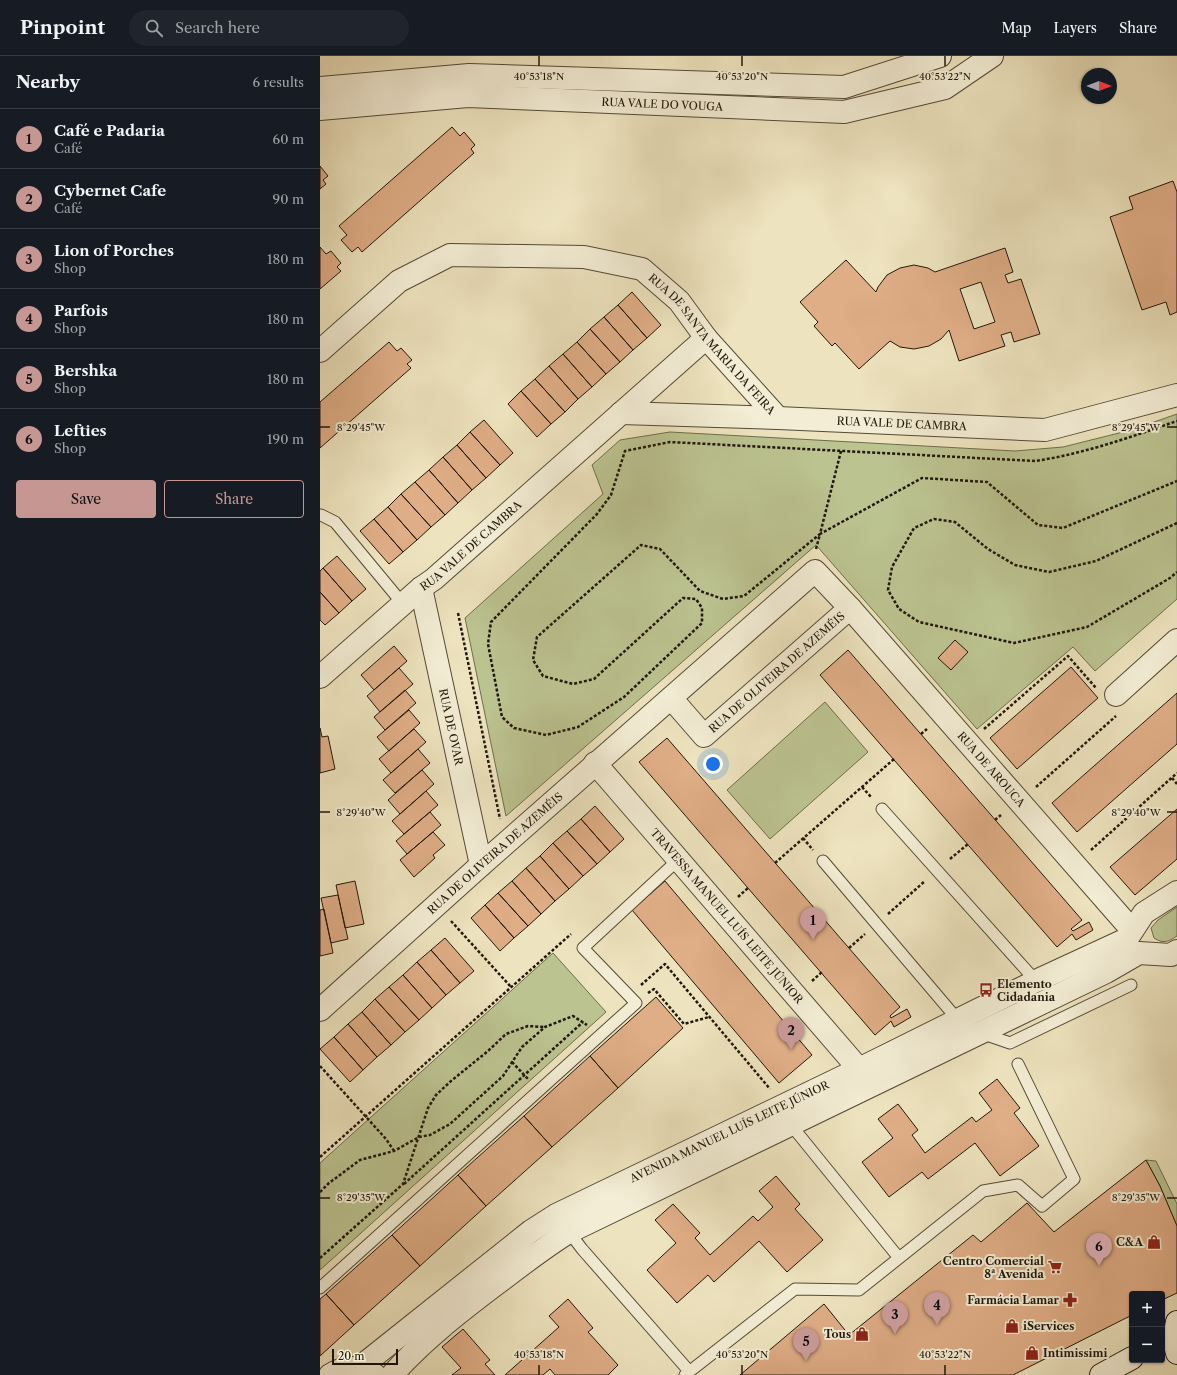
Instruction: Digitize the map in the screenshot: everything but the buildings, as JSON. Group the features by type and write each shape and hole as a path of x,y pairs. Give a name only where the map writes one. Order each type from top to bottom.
{"street":[{"name":"RUA VALE DO VOUGA","path":"320,88 469,75 844,87 940,56"},
{"name":"RUA VALE DO VOUGA","path":"320,109 468,96 844,112 945,88 992,56"},
{"name":"RUA DE SANTA MARIA DA FEIRA","path":"320,351 399,281 450,255 584,257 642,269 680,301 706,338 778,418"},
{"name":"RUA VALE DE CAMBRA","path":"320,677 706,338"},
{"name":"RUA VALE DE CAMBRA","path":"621,413 778,418 1045,430 1177,395"},
{"name":"RUA DE OLIVEIRA DE AZEMÉIS","path":"320,1010 481,865 815,571 850,608 704,736 671,698"},
{"name":"RUA DE OVAR","path":"422,588 481,865"},
{"name":"RUA DE AROUCA","path":"850,608 1133,941"},
{"path":"1111,700 1177,640"},
{"name":"TRAVESSA MANUEL LUÍS LEITE JÚNIOR","path":"595,764 859,1069"},
{"name":"AVENIDA MANUEL LUÍS LEITE JÚNIOR","path":"392,1375 406,1359 462,1310 543,1248 569,1232 1120,965 1133,941 1144,913 1177,892"},
{"name":"AVENIDA MANUEL LUÍS LEITE JÚNIOR","path":"330,1375 346,1368 367,1372 531,1231 556,1215 859,1069 1036,981 1133,941 1171,954 1177,951"},
{"path":"1101,1375 1129,1360"}],"lane":[{"path":"321,515 335,522 403,604"},
{"path":"882,809 1036,981"},
{"path":"320,1288 636,1003 583,948 678,860"},
{"path":"823,861 958,1020"},
{"path":"980,1033 1010,1043 1131,985"},
{"path":"1058,995 1066,1016"},
{"path":"569,1232 687,1373 795,1289 859,1290 983,1191 1018,1185 1042,1206 1074,1179 1018,1064"},
{"path":"791,1125 899,1258"}],"path":[{"path":"1177,421 1131,437 1060,457 1035,461 670,442 625,451 611,495 597,514 491,622 488,644 502,717 514,728 546,736 578,727 624,697 702,623 702,608 696,599 683,598 594,679 573,684 543,676 533,660 537,637 641,545 660,549 700,591 723,599 744,596 820,534 922,478 987,482 1038,525 1063,528 1177,481"},
{"path":"815,552 841,451"},
{"path":"1177,523 1096,560 1048,572 1015,565 988,549 955,522 934,519 914,528 892,567 888,590 899,609 919,622 1014,643 1087,627 1170,578 1177,572"},
{"path":"458,613 500,821"},
{"path":"984,729 1068,656 1111,700 1035,788"},
{"path":"921,734 927,729"},
{"path":"775,863 894,759"},
{"path":"1090,850 1177,774"},
{"path":"1172,778 1177,784"},
{"path":"995,820 1001,814"},
{"path":"849,948 968,844"},
{"path":"737,897 748,888"},
{"path":"450,919 511,987"},
{"path":"320,1157 576,930"},
{"path":"646,981 665,964 772,1091"},
{"path":"811,981 822,972"},
{"path":"657,993 684,1024 709,1017"},
{"path":"320,1192 329,1183 360,1160 394,1151 419,1137 430,1135 450,1124 503,1076 522,1047 545,1027 574,1016 600,1035"},
{"path":"320,1258 583,1022"},
{"path":"403,1184 428,1108 436,1095 506,1034 528,1026 545,1027"},
{"path":"512,1062 538,1091"},
{"path":"320,1066 386,1139 394,1151"}],"green space":[{"path":"1177,414 1177,599 1095,671 1073,647 977,729 816,545 506,816 465,618 603,494 592,465 620,440 670,432 1015,451 1063,447 1131,430"},
{"path":"825,702 868,752 770,839 727,790"},
{"path":"1177,907 1177,936 1166,942 1154,938 1151,928 1158,920"},
{"path":"553,953 606,1012 320,1270 320,1163"},
{"path":"1146,1160 1156,1161 1177,1204 1177,1226 1160,1186"}],"place":[{"name":"Café e Padaria","path":"813,940"},
{"name":"Elemento Cidadania","path":"986,990"},
{"name":"Cybernet Cafe","path":"791,1050"},
{"name":"C&A","path":"1154,1242"},
{"name":"Lefties","path":"1099,1266"},
{"name":"Centro Comercial 8ª Avenida","path":"1055,1267"},
{"name":"Farmácia Lamar","path":"1070,1300"},
{"name":"Parfois","path":"937,1325"},
{"name":"iServices","path":"1012,1326"},
{"name":"Tous","path":"862,1334"},
{"name":"Lion of Porches","path":"895,1334"},
{"name":"Intimissimi","path":"1032,1353"},
{"name":"Bershka","path":"806,1361"}]}
